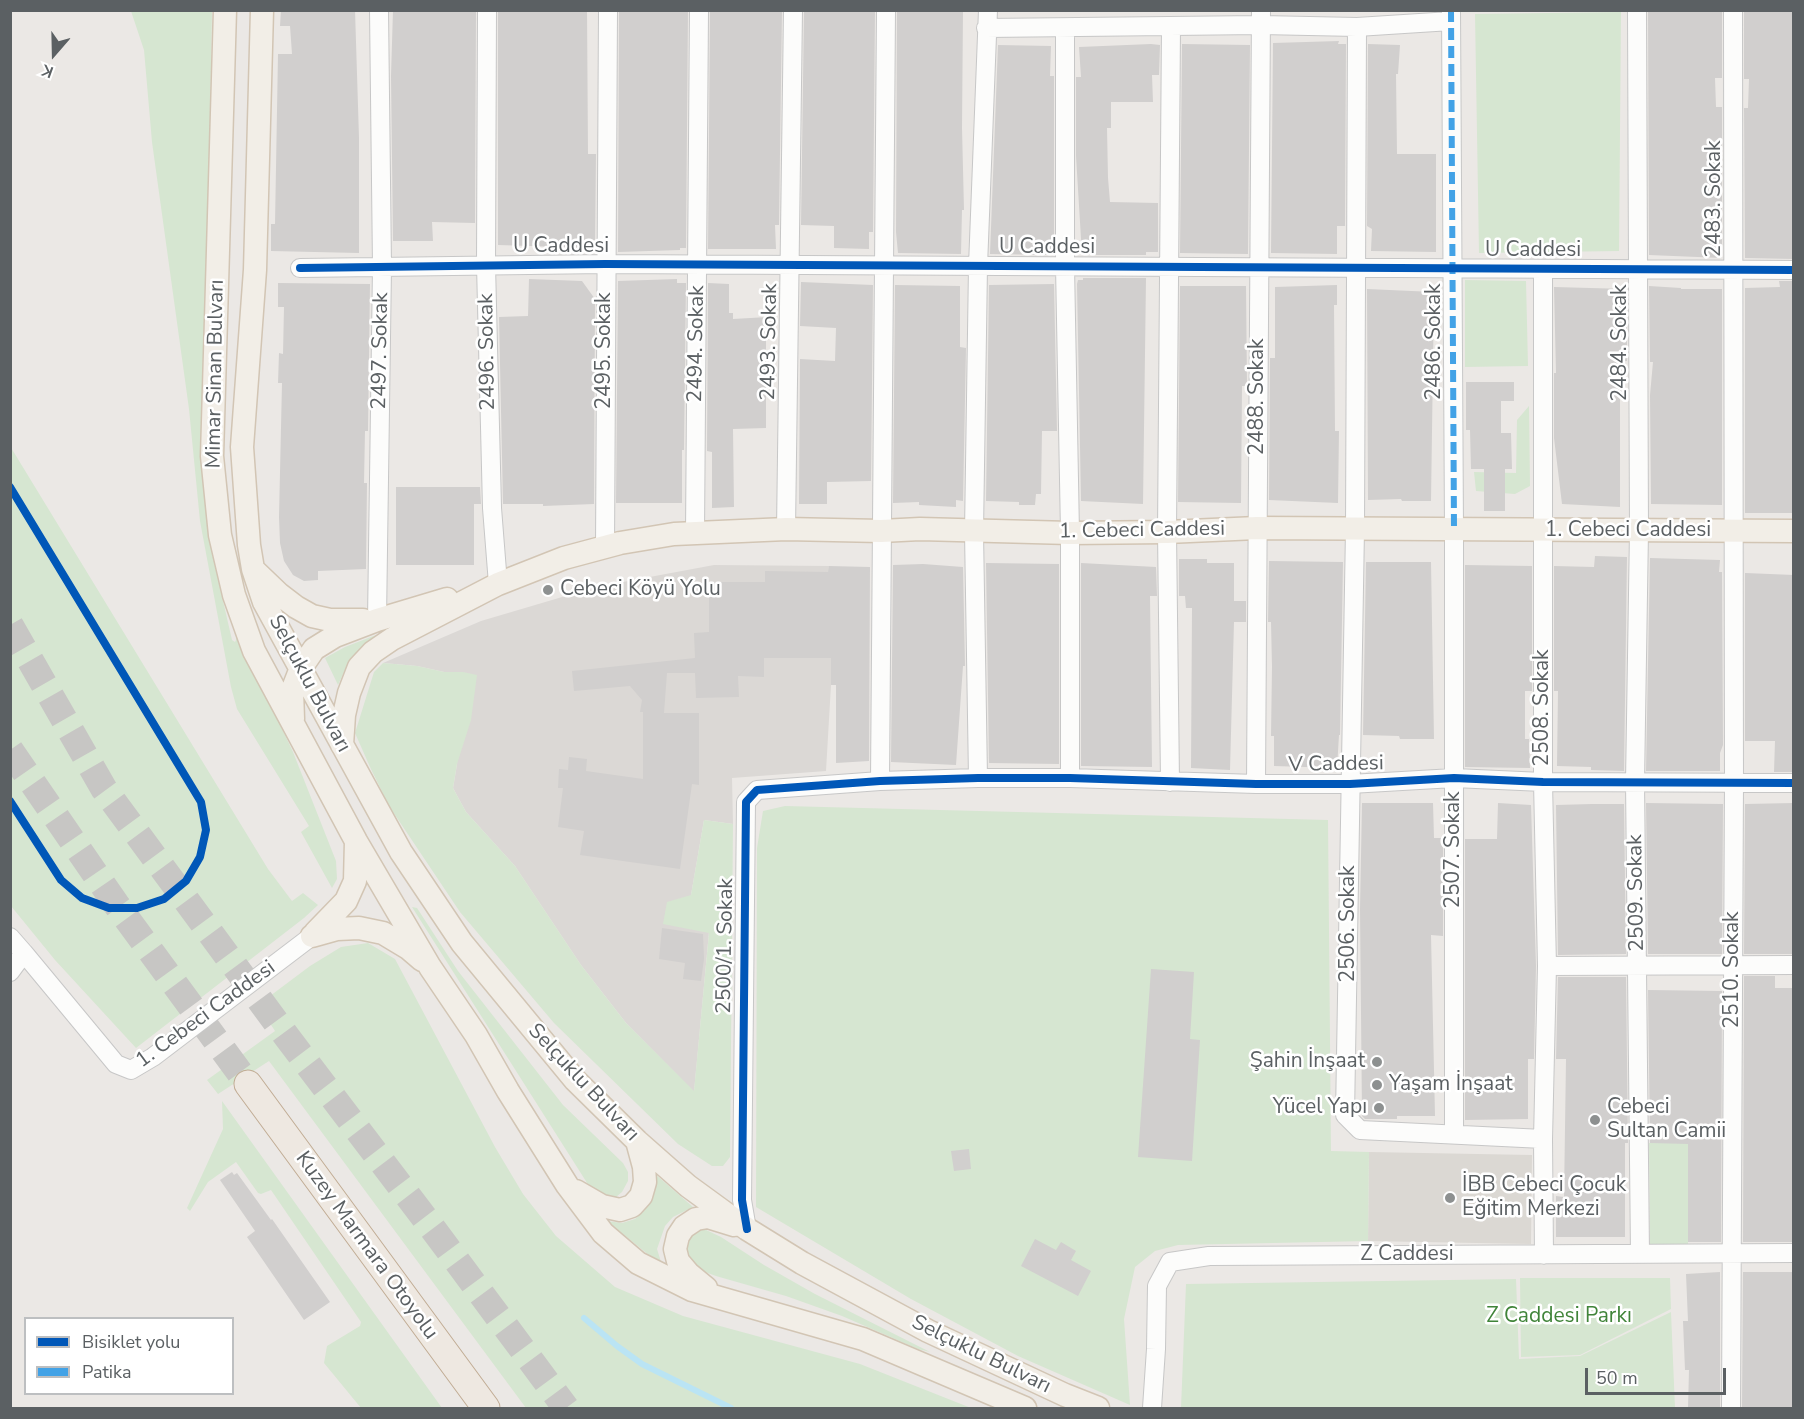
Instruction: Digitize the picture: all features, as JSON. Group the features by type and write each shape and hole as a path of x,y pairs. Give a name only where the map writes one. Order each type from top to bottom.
{"highway":[{"name":"Kuzey Marmara Otoyolu","path":"248,1084 486,1408"}],"main road":[{"name":"Mimar Sinan Bulvarı","path":"225,10 213,467 220,535 234,595 254,651 293,723"},
{"name":"Mimar Sinan Bulvarı","path":"253,569 249,545 242,447 255,270 262,10"},
{"name":"1. Cebeci Caddesi","path":"498,584 564,558 605,547 674,534 786,529 881,531 920,529 1070,533 1257,528 1794,531"},
{"path":"253,569 279,594 312,616 330,620 377,620"},
{"name":"Selçuklu Bulvarı","path":"253,569 264,602 401,852 462,944 575,1080 636,1142 688,1186 747,1229 802,1263 928,1331 1098,1408"},
{"path":"293,723 292,691 301,668 314,649 335,636 377,620 498,584"},
{"path":"342,746 344,715 349,693 359,667 373,652 392,639 498,584"},
{"name":"Selçuklu Bulvarı","path":"293,723 356,841 430,967 476,1035 567,1185 603,1233 638,1263 692,1290 863,1339 1025,1408"},
{"path":"312,936 335,915 346,901 355,881 356,841"},
{"path":"312,936 337,929 359,928 383,933 408,948 430,967"},
{"path":"567,1185 602,1206 620,1210 632,1206 641,1196 645,1182 644,1167 636,1142"},
{"path":"720,1298 689,1274 678,1261 675,1249 678,1236 684,1227 696,1219 708,1217 747,1229"}],"street":[{"name":"2497. Sokak","path":"377,620 382,267 379,10"},
{"name":"2496. Sokak","path":"487,10 486,265 492,508 498,584"},
{"name":"2495. Sokak","path":"605,547 608,10"},
{"name":"2494. Sokak","path":"695,533 699,10"},
{"name":"2493. Sokak","path":"786,529 793,10"},
{"path":"880,781 886,10"},
{"name":"2484. Sokak","path":"1637,10 1640,531"},
{"name":"2483. Sokak","path":"1733,10 1733,531"},
{"path":"978,778 974,532 978,266 987,19 1065,28 1171,27 1262,18 1357,27 1451,16"},
{"name":"2486. Sokak","path":"1451,16 1454,529"},
{"name":"2488. Sokak","path":"1256,784 1258,267 1262,18"},
{"path":"1170,782 1167,532 1171,27"},
{"name":"2506. Sokak","path":"1357,27 1355,529 1346,1115 1360,1130 1543,1139"},
{"path":"1065,28 1070,778"},
{"name":"U Caddesi","path":"300,268 605,264 1794,270"},
{"name":"2508. Sokak","path":"1543,268 1543,782 1547,966 1543,1139 1544,1255"},
{"name":"2507. Sokak","path":"1454,529 1454,1134"},
{"name":"2509. Sokak","path":"1640,531 1635,782 1640,1254"},
{"name":"2510. Sokak","path":"1731,1408 1733,531"},
{"name":"V Caddesi","path":"880,781 1070,778 1256,784 1350,784 1454,778 1543,782 1794,783"},
{"name":"2500/1. Sokak","path":"747,1229 742,1200 746,802 757,790 880,781"},
{"name":"1. Cebeci Caddesi","path":"24,953 116,1064 131,1070 153,1057 312,936"},
{"path":"10,937 24,953 10,972"},
{"path":"1547,966 1794,965"},
{"name":"Z Caddesi","path":"1152,1408 1157,1286 1170,1262 1209,1256 1794,1253"}],"shaded area":[{"path":"714,565 829,566 831,685 826,771 732,778 733,824 704,820 691,895 704,931 709,932 694,1092 626,1023 581,965 515,866 466,812 453,788 457,764 463,672 444,672 417,666 383,663 481,621 596,587"},
{"name":"İBB Cebeci Çocuk Eğitim Merkezi","path":"1369,1152 1532,1155 1531,1244 1368,1241"}],"green space":[{"path":"131,11 212,11 205,407 206,514 210,544 232,640 235,642 236,640 236,631 293,752 336,861 337,879 332,888 301,832 309,826 237,709 231,687 200,521 189,409 152,142 144,50"},
{"path":"1621,12 1619,251 1479,253 1475,14"},
{"path":"1465,280 1526,281 1528,366 1465,367"},
{"path":"1529,406 1530,486 1515,494 1476,491 1474,472 1516,473 1517,420"},
{"path":"10,446 268,869 292,901 303,893 318,905 136,1048 55,960 11,906"},
{"path":"376,635 352,659 338,685 325,658 345,647"},
{"path":"383,663 477,675 471,720 457,764 453,788 466,812 515,866 581,965 626,1023 694,1091 709,933 663,924 667,902 691,895 704,820 733,824 730,1157 723,1166 712,1166 678,1144 554,1023 460,912 389,806 355,733 374,672"},
{"path":"785,806 1328,820 1331,1151 1369,1152 1368,1241 1178,1245 1155,1251 1135,1267 1124,1319 1130,1405 1018,1356 911,1299 756,1207 757,848 763,811"},
{"path":"412,907 417,908 458,971 563,1105 623,1163 628,1172 628,1181 616,1197 607,1199 589,1186"},
{"path":"368,943 395,959 495,1147 523,1194 556,1236 615,1287 683,1316 860,1364 971,1408 526,1408 269,1061 218,1094 207,1080 275,1031 258,1005 310,966 341,947"},
{"path":"222,1101 442,1408 361,1408 324,1363 327,1346 360,1326 361,1322 271,1190 258,1193 236,1162 208,1182 190,1211 187,1208 223,1129"},
{"path":"1649,1143 1688,1143 1688,1244 1650,1244"},
{"path":"655,1174 693,1207 673,1217 665,1226 657,1249 661,1262 650,1256 607,1221 622,1223 635,1219 644,1211 652,1200 656,1183"},
{"path":"704,1229 815,1294 930,1352 786,1296 694,1268 689,1264 683,1243 695,1231"},
{"name":"Z Caddesi Parkı","path":"1520,1278 1670,1278 1671,1309 1580,1355 1521,1357"},
{"path":"1516,1279 1519,1359 1580,1356 1671,1312 1675,1408 1181,1408 1186,1284"}],"building":[{"path":"281,10 355,10 359,138 359,253 271,251 271,224 275,224 278,54 292,54 290,26 280,26"},
{"path":"393,10 476,10 475,223 432,222 433,241 393,241 391,76"},
{"path":"498,10 587,10 588,154 596,154 595,248 498,245"},
{"path":"619,10 688,10 686,248 680,248 680,250 618,252"},
{"path":"710,10 782,10 779,225 775,225 776,249 708,249"},
{"path":"804,10 875,10 873,232 869,232 869,249 834,248 834,226 801,225"},
{"path":"897,10 963,10 964,210 962,210 961,254 898,253 896,232"},
{"path":"1648,10 1722,10 1722,78 1715,78 1716,107 1722,107 1722,258 1649,255"},
{"path":"1744,10 1794,10 1794,259 1745,258 1744,108 1748,108 1749,79 1744,79"},
{"path":"1339,41 1338,44 1346,44 1345,226 1337,226 1337,254 1271,253 1273,43"},
{"path":"1182,44 1250,45 1248,254 1180,253"},
{"path":"1368,44 1400,45 1398,74 1396,74 1397,154 1436,154 1436,252 1371,251 1372,229 1367,226"},
{"path":"998,45 1051,46 1050,76 1054,76 1054,255 990,254"},
{"path":"1160,45 1159,75 1152,75 1153,102 1111,102 1111,128 1107,128 1108,178 1110,202 1158,203 1158,252 1146,252 1146,255 1082,255 1076,156 1076,77 1081,77 1079,47"},
{"path":"1083,278 1146,278 1143,504 1081,501 1077,284 1078,280 1083,280"},
{"path":"529,279 582,281 595,299 594,504 543,506 543,504 503,504 499,317 528,316"},
{"path":"677,279 677,283 686,283 682,503 616,503 618,281"},
{"path":"1779,281 1794,281 1794,513 1745,513 1745,288 1780,287"},
{"path":"801,282 873,285 871,481 827,482 827,504 799,504 800,359 835,361 836,328 800,326"},
{"path":"278,283 370,284 368,431 365,431 364,483 367,483 366,569 318,571 318,580 304,581 293,575 284,561 280,543 282,383 278,383 279,353 283,354 284,307 278,307"},
{"path":"708,283 729,284 729,313 733,313 733,319 768,317 766,428 733,429 734,507 712,508 712,452 707,451"},
{"path":"1054,284 1057,431 1042,431 1041,494 1036,494 1035,505 986,501 989,285"},
{"path":"895,285 960,286 960,347 966,348 963,501 956,500 956,507 919,505 919,502 893,503"},
{"path":"1337,285 1337,305 1334,305 1335,431 1339,431 1338,503 1269,500 1270,358 1275,358 1275,287"},
{"path":"1180,286 1246,286 1247,386 1242,386 1241,503 1178,502"},
{"path":"1649,286 1722,289 1722,505 1651,504 1650,395 1653,362 1650,362"},
{"path":"1554,287 1627,289 1627,361 1620,361 1622,394 1620,394 1620,507 1562,504 1554,438 1554,373 1556,373"},
{"path":"1367,289 1434,292 1431,501 1368,500"},
{"path":"1466,382 1514,382 1514,401 1501,401 1501,433 1511,433 1512,469 1505,469 1505,511 1484,511 1484,469 1471,469 1470,430 1466,430"},
{"path":"396,487 480,487 481,504 474,504 474,565 396,565"},
{"path":"1595,556 1627,557 1624,771 1557,766 1558,691 1554,691 1554,566 1594,567"},
{"path":"1650,558 1720,560 1719,572 1722,572 1723,745 1720,753 1720,771 1646,771"},
{"path":"1179,559 1207,559 1207,563 1234,563 1234,601 1246,601 1246,622 1234,622 1230,770 1191,768 1192,608 1186,608 1185,596 1179,596"},
{"path":"1269,561 1343,562 1340,735 1337,768 1274,766 1274,736 1271,736 1271,622 1268,622"},
{"path":"1366,562 1431,562 1434,739 1400,739 1399,736 1363,735"},
{"path":"986,563 1059,564 1059,764 989,763"},
{"path":"1081,563 1156,567 1157,596 1150,596 1152,767 1081,766"},
{"path":"923,564 963,567 965,666 963,666 956,765 891,762 893,565"},
{"path":"1465,565 1532,566 1532,691 1525,691 1525,739 1529,739 1530,768 1465,767"},
{"path":"829,566 870,567 869,761 836,763 836,685 831,685 831,658 764,658 764,677 738,676 739,697 696,698 695,673 667,673 664,713 699,713 699,785 692,784 680,869 580,855 584,831 558,827 563,788 558,788 559,769 568,770 569,757 587,759 586,771 643,779 643,712 640,712 642,700 630,686 574,691 572,671 695,658 694,633 709,632 709,582 765,582 765,571 828,572"},
{"path":"1745,573 1794,575 1794,772 1774,772 1775,741 1745,741"},
{"path":"1362,803 1433,803 1434,838 1443,838 1443,936 1431,935 1435,1116 1365,1119 1362,1116 1360,909"},
{"path":"1498,803 1531,805 1536,966 1534,1059 1528,1059 1528,1119 1465,1120 1465,839 1497,839"},
{"path":"1646,803 1723,804 1722,954 1648,954"},
{"path":"1794,803 1794,954 1744,954 1745,804"},
{"path":"1624,804 1626,954 1558,955 1556,805"},
{"path":"662,928 703,934 704,959 701,981 683,979 685,963 659,959"},
{"path":"1151,969 1194,972 1190,1039 1200,1040 1192,1161 1138,1157"},
{"path":"1744,976 1775,976 1775,988 1794,988 1794,1242 1743,1242"},
{"path":"1558,977 1626,977 1628,1143 1625,1143 1625,1237 1556,1237 1556,1196 1564,1197 1566,1059 1556,1059"},
{"path":"1648,990 1722,991 1721,1242 1688,1242 1688,1144 1650,1143"},
{"path":"969,1149 971,1169 954,1171 951,1151"},
{"path":"232,1172 234,1175 237,1173 272,1219 330,1302 304,1320 247,1237 255,1231 220,1180"},
{"path":"1035,1239 1056,1250 1061,1242 1076,1251 1071,1260 1091,1271 1078,1296 1021,1266"},
{"path":"1720,1272 1720,1408 1688,1408 1689,1370 1685,1370 1683,1321 1688,1321 1686,1274"},
{"path":"1743,1272 1794,1272 1794,1408 1742,1408"}],"waterway":[{"path":"584,1318 642,1364 731,1408"}],"tunnel":[{"path":"10,625 104,789 566,1408"},
{"path":"10,750 116,904 248,1084"}],"marked path":[{"path":"1451,10 1454,529"}],"cycle path":[{"path":"300,268 605,264 1794,270"},
{"path":"10,487 201,802 206,830 200,857 186,881 164,899 137,908 109,908 82,898 61,880 10,801"},
{"path":"747,1229 742,1200 746,802 757,790 880,781 978,778 1070,778 1256,784 1350,784 1454,778 1543,782 1794,783"}],"place":[{"name":"Cebeci Köyü Yolu","path":"548,590"},
{"name":"Şahin İnşaat","path":"1377,1062"},
{"name":"Yaşam İnşaat","path":"1377,1085"},
{"name":"Yücel Yapı","path":"1379,1108"},
{"name":"Cebeci Sultan Camii","path":"1595,1120"},
{"name":"İBB Cebeci Çocuk Eğitim Merkezi","path":"1450,1198"}]}
